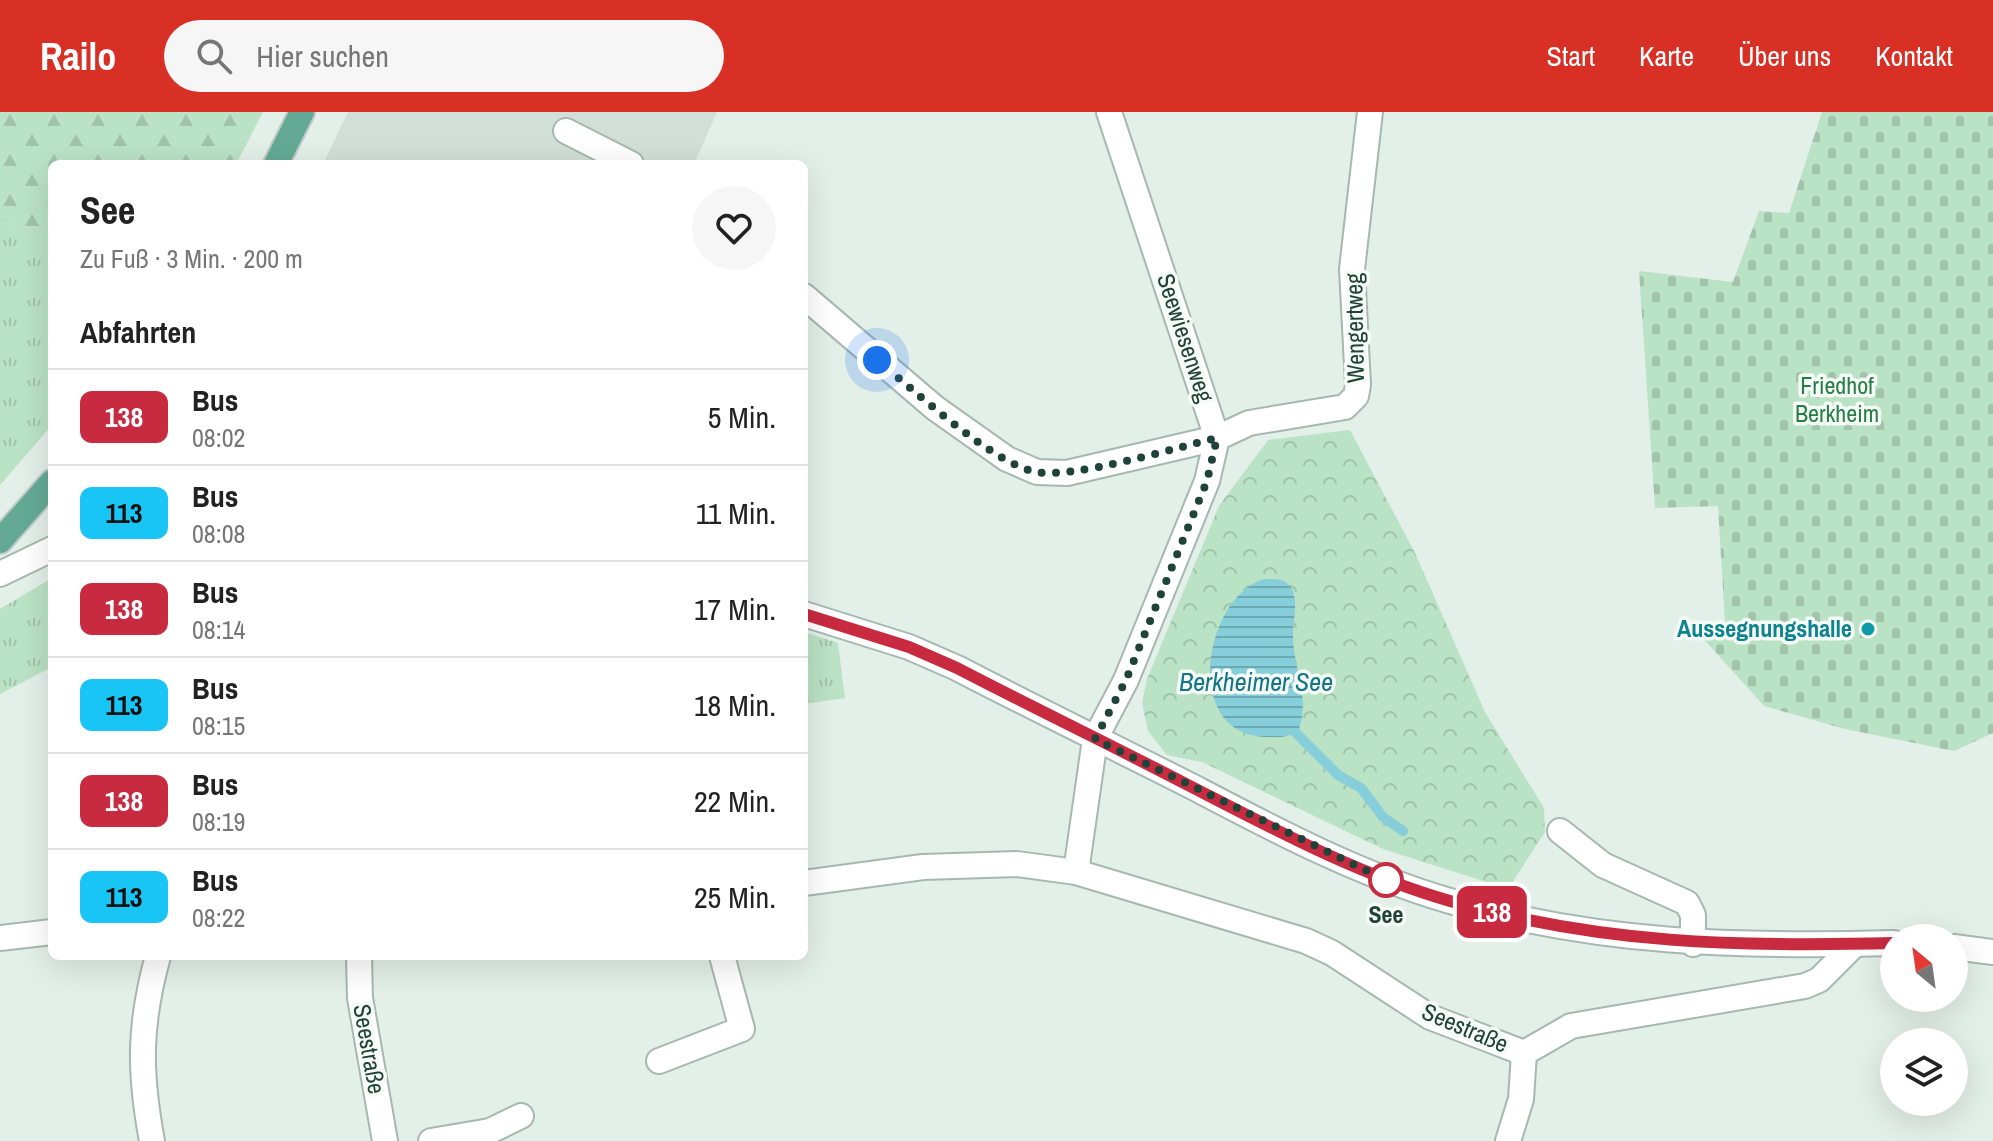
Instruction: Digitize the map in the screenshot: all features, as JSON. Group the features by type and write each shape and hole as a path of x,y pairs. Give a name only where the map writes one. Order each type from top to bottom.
{"main road":[{"path":"278,160 302,112"},
{"path":"0,541 48,487"}],"street":[{"name":"Seewiesenweg","path":"1109,112 1217,438"},
{"name":"Wengertweg","path":"808,299 935,408 1022,468 1067,473 1217,438 1249,423 1345,407 1356,396 1352,269 1370,112"},
{"path":"566,131 623,160"},
{"path":"1076,872 1095,739 1126,680 1207,481 1217,438"},
{"path":"0,574 48,551"},
{"path":"808,615 909,647 1268,826 1386,880 1522,919 1578,930 1693,944 1880,943"},
{"path":"1560,831 1603,865 1687,903 1693,915 1693,944"},
{"name":"Seestraße","path":"808,882 907,869 986,863 1076,872 1306,941 1332,953 1430,1017 1524,1053 1571,1026 1805,986 1819,980 1855,944"},
{"path":"0,938 48,932"},
{"path":"1968,949 1993,952"},
{"path":"152,1141 141,1085 141,1042 147,994 157,960"},
{"name":"Seestraße","path":"359,960 360,998 385,1141"},
{"path":"659,1061 742,1029 723,960"},
{"path":"1508,1141 1521,1099 1524,1053"},
{"path":"431,1141 490,1131 521,1116"}],"shaded area":[{"path":"348,112 717,112 696,160 325,160"}],"green space":[{"path":"0,112 263,112 238,160 48,160 48,230 0,222"},
{"name":"Friedhof Berkheim","path":"1822,112 1993,112 1993,733 1954,751 1845,729 1764,706 1700,635 1725,622 1718,506 1655,508 1639,271 1733,282 1759,211 1789,213"},
{"path":"0,222 48,230 48,430 0,485"},
{"path":"1350,430 1415,553 1485,712 1544,808 1545,832 1508,889 1383,849 1202,762 1167,755 1148,731 1142,703 1147,679 1219,506 1268,440"},
{"path":"48,580 48,669 0,694 0,609"},
{"path":"808,633 838,643 845,698 808,703"}],"water":[{"name":"Berkheimer See","path":"1264,579 1286,582 1292,589 1295,602 1293,638 1303,706 1299,729 1283,737 1264,737 1238,730 1221,713 1212,690 1210,664 1216,636 1227,611 1243,591"}],"waterway":[{"path":"1296,733 1338,775 1361,788 1383,817 1403,831"}],"bus line":[{"name":"138","path":"808,615 909,647 957,668 1256,820 1386,880 1448,901 1522,919 1646,940 1693,944 1880,943"}],"place":[{"name":"Aussegnungshalle","path":"1868,629"},
{"name":"See","path":"1386,880"}],"route":[{"path":"877,360 986,445 1022,468 1037,472 1067,473 1217,438 1207,481 1126,680 1095,739 1256,820 1386,880"}]}
